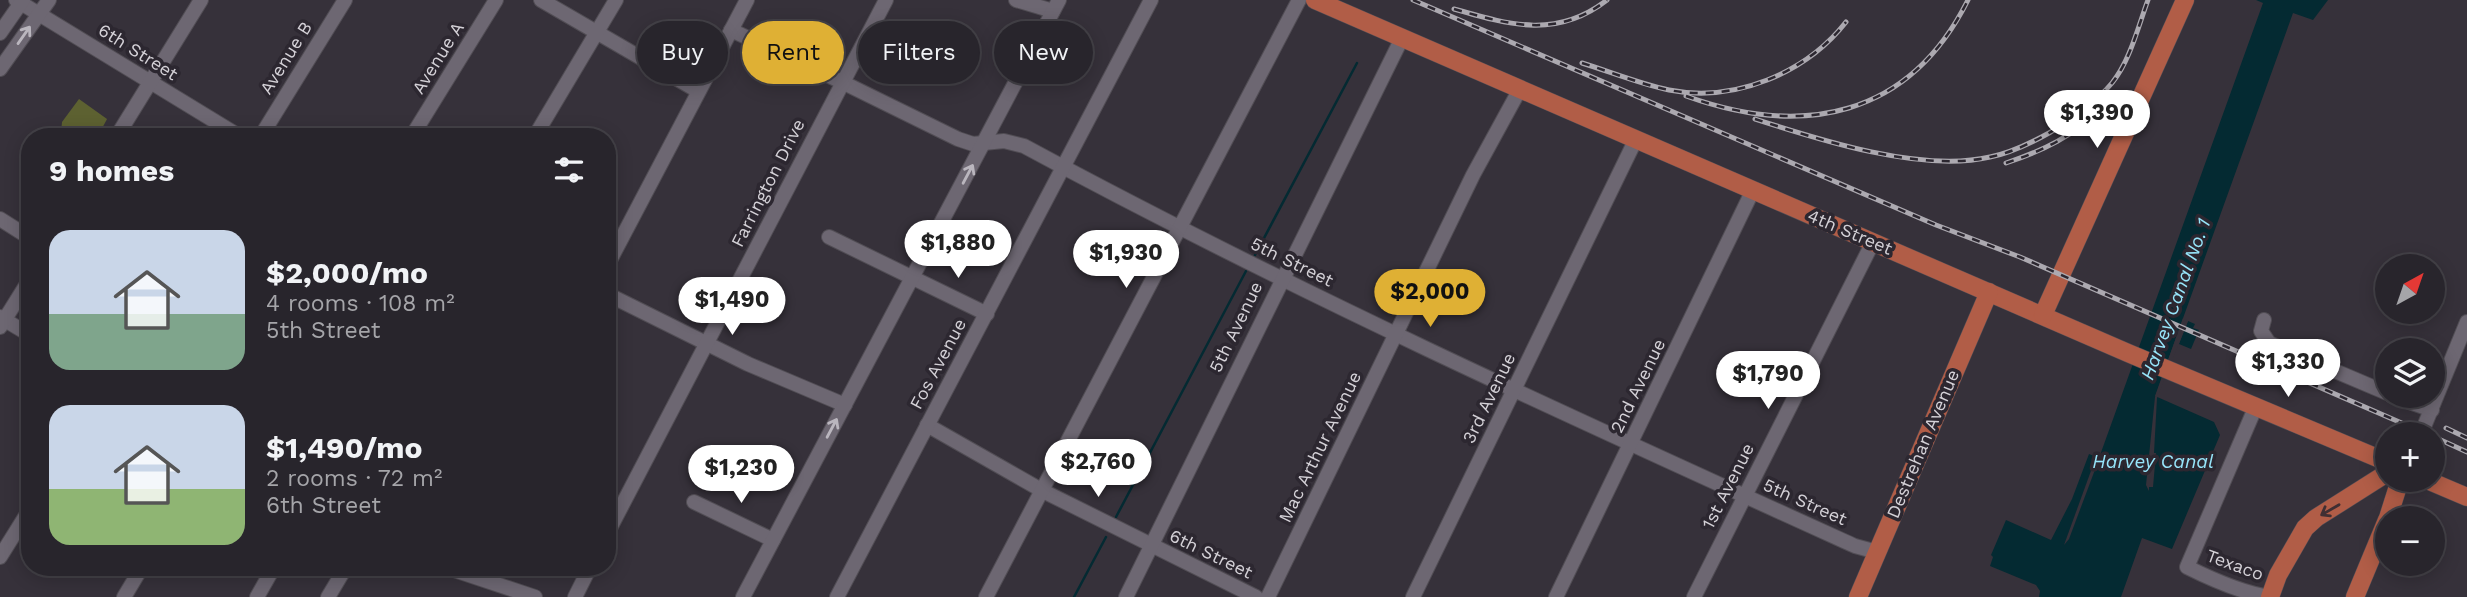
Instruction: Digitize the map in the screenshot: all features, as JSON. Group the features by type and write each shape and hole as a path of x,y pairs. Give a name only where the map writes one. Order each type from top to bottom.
{"main road":[{"name":"4th Street","path":"1315,0 2128,353 2375,457"},
{"path":"2043,315 2185,0"},
{"name":"Destrehan Avenue","path":"1857,597 1989,292"},
{"path":"2270,597 2278,575 2305,528 2316,518 2375,481"},
{"path":"2445,488 2467,497"},
{"path":"2355,597 2375,548"}],"street":[{"path":"0,69 49,0"},
{"path":"122,128 201,0"},
{"name":"Avenue B","path":"266,128 345,0"},
{"name":"Avenue A","path":"417,128 496,0"},
{"path":"541,0 698,91"},
{"path":"540,128 616,0"},
{"path":"616,248 747,0"},
{"name":"Farrington Drive","path":"844,78 886,0"},
{"path":"743,597 1056,6 1016,0"},
{"name":"Fos Avenue","path":"837,597 1151,0"},
{"path":"986,597 1299,0"},
{"path":"0,33 20,1"},
{"name":"6th Street","path":"20,1 226,128"},
{"name":"5th Street","path":"731,30 742,35"},
{"name":"5th Avenue","path":"1126,597 1281,278 1402,38"},
{"name":"5th Street","path":"844,83 958,139 973,144 1004,141 1024,146 1281,278 1744,496 1877,552"},
{"name":"Farrington Drive","path":"616,517 841,84"},
{"name":"Mac Arthur Avenue","path":"1268,597 1473,175 1520,89"},
{"name":"3rd Avenue","path":"1413,597 1636,139"},
{"name":"2nd Avenue","path":"1556,597 1754,190"},
{"path":"0,219 21,232"},
{"path":"829,237 987,314"},
{"name":"1st Avenue","path":"1694,597 1873,242"},
{"path":"21,292 1,321 21,331"},
{"path":"616,298 748,364 845,405"},
{"path":"2264,320 2260,331 2269,343 2375,388"},
{"path":"2426,422 2467,322"},
{"name":"Texaco","path":"2256,406 2188,567 2208,578 2270,597"},
{"path":"2427,408 2432,410"},
{"name":"6th Street","path":"927,425 1043,491 1256,597"},
{"path":"694,502 773,540"},
{"path":"0,557 21,523"},
{"path":"124,597 137,576"},
{"path":"257,597 269,576"},
{"path":"328,597 341,576"},
{"path":"472,576 535,597"},
{"path":"575,597 586,576"}],"green space":[{"path":"79,99 107,119 102,128 61,128 62,122"}],"water":[{"name":"Harvey Canal","path":"2256,0 2328,0 2313,20 2293,13 2155,396 2214,422 2220,435 2172,549 2142,538 2121,597 2039,597 2040,591 2036,585 1990,566 1993,557 1991,555 2006,520 2051,540 2072,499 2089,454 2099,458 2263,3"},
{"path":"2188,321 2195,324 2193,328 2199,330 2191,349 2179,344"}],"pier":[{"path":"2183,318 2188,321 2157,398 2156,453 2153,487 2149,487 2149,491 2146,485 2155,397"},
{"path":"2096,457 2099,459 2069,539 2064,545"}],"waterway":[{"path":"1255,255 1357,63"},
{"path":"1116,517 1246,271"},
{"path":"1074,597 1106,537"}],"railway":[{"path":"1413,0 1936,225 2020,257 2399,422"},
{"path":"1454,9 1514,23 1551,24 1570,20 1607,0"},
{"path":"1686,96 1729,109 1771,115 1811,115 1849,108 1884,93 1915,71 1944,40 1968,0"},
{"path":"1755,119 1840,144 1903,158 1963,161 2006,153 2058,128 2083,111 2112,83 2124,65 2148,0"},
{"path":"1582,63 1669,90 1719,92 1743,88 1790,69 1811,56 1846,22"},
{"path":"2006,163 2069,134 2101,107"},
{"path":"2446,428 2467,438"},
{"path":"2445,442 2467,452"}],"water label":[{"name":"Harvey Canal No. 1","path":"2175,299"}]}
